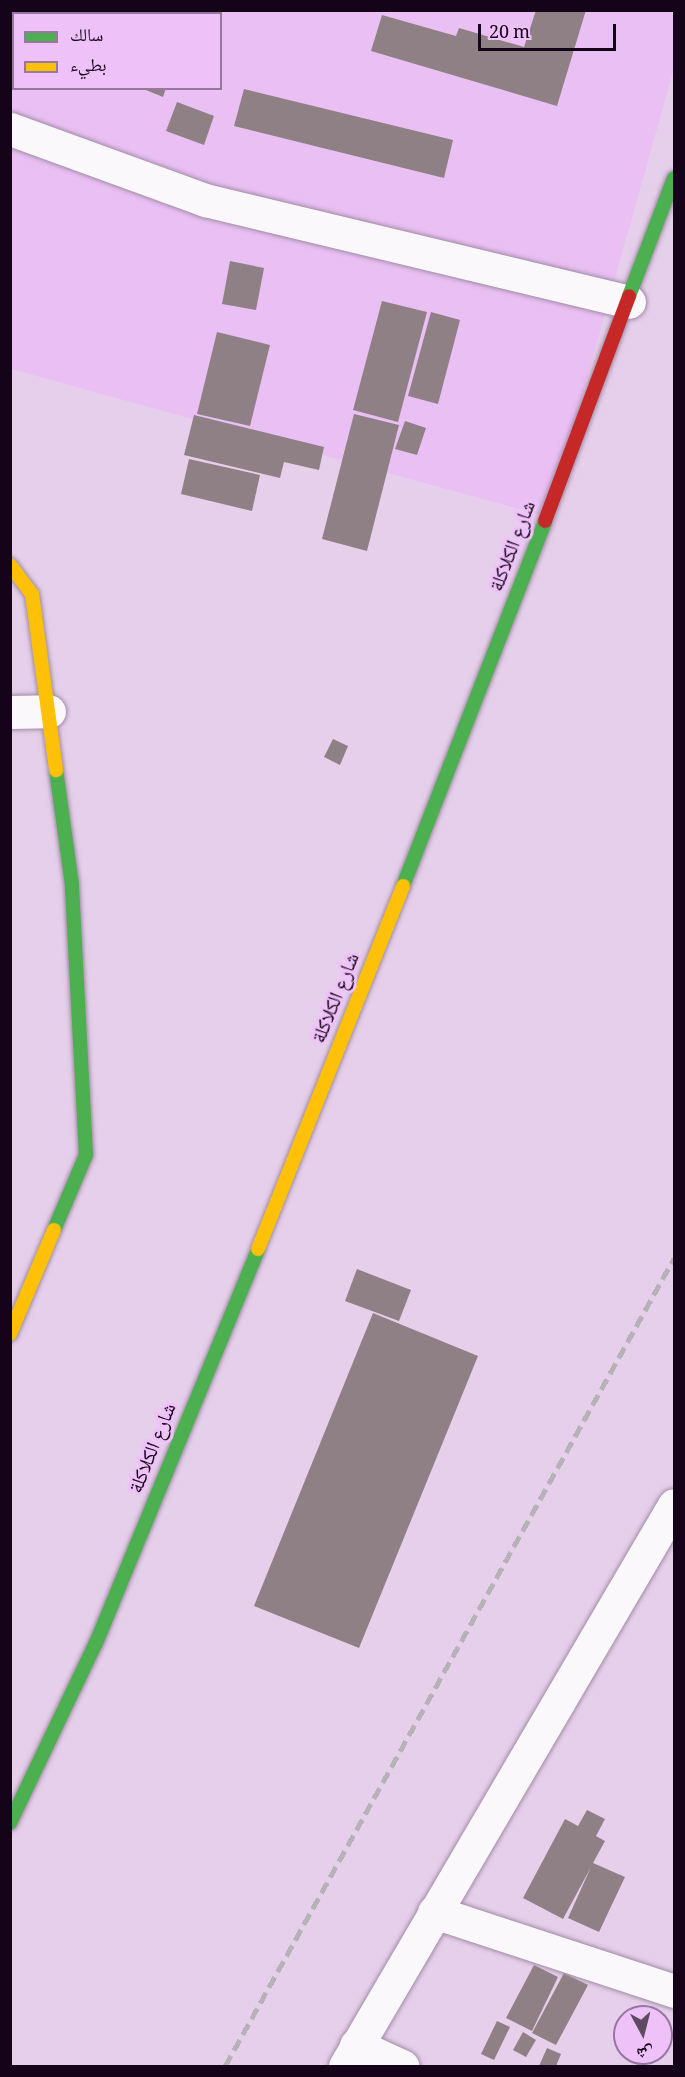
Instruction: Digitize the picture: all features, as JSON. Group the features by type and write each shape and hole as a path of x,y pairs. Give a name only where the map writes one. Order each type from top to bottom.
{"main road":[{"name":"شارع الكلاكلة","path":"10,1823 96,1643 280,1196 629,302 675,178"},
{"path":"658,225 675,230"},
{"path":"10,565 32,594 72,885 86,1155 10,1334"}],"street":[{"path":"10,129 205,200 629,302"},
{"path":"10,712 49,711"},
{"path":"402,2067 350,2056 675,1505"},
{"path":"434,1912 675,1991"}],"shaded area":[{"path":"10,11 674,11 674,68 548,517 11,369"}],"building":[{"path":"10,10 53,10 12,12 12,24"},
{"path":"86,10 115,10 120,12 86,12"},
{"path":"148,10 205,10 210,12 148,12"},
{"path":"536,10 586,10 557,106 371,51 382,15 456,36 459,28 524,47"},
{"path":"244,89 453,140 444,178 234,126"},
{"path":"146,90 165,90 163,97"},
{"path":"177,102 214,116 204,145 166,131"},
{"path":"230,261 264,268 256,310 222,304"},
{"path":"382,301 427,312 398,422 353,410"},
{"path":"431,312 460,320 438,404 408,396"},
{"path":"217,332 270,345 250,426 197,414"},
{"path":"354,414 399,425 367,551 322,539"},
{"path":"194,415 324,447 319,470 284,462 280,478 184,455"},
{"path":"405,421 426,428 417,455 395,449"},
{"path":"189,459 260,475 252,511 181,494"},
{"path":"333,739 348,746 340,765 324,757"},
{"path":"357,1269 411,1290 399,1321 345,1301"},
{"path":"373,1313 478,1356 359,1648 254,1606"},
{"path":"587,1810 605,1819 596,1836 605,1841 593,1863 625,1877 599,1932 568,1918 591,1867 563,1919 523,1898 565,1819 578,1826"},
{"path":"534,1965 558,1977 532,2031 506,2018"},
{"path":"564,1973 588,1985 556,2045 532,2033"},
{"path":"497,2021 510,2027 494,2060 481,2054"},
{"path":"523,2032 536,2040 526,2057 513,2050"},
{"path":"547,2048 561,2054 556,2066 539,2066"}],"railway":[{"path":"225,2066 674,1258"}],"traffic: fast":[{"path":"629,296 674,178"},
{"path":"403,886 545,521"},
{"path":"54,1230 86,1155 72,885 56,770"},
{"path":"10,1823 96,1643 258,1249"}],"traffic: slow":[{"path":"10,565 32,594 56,770"},
{"path":"258,1249 403,886"},
{"path":"10,1334 54,1230"}],"traffic: jam":[{"path":"545,521 629,296"}]}
